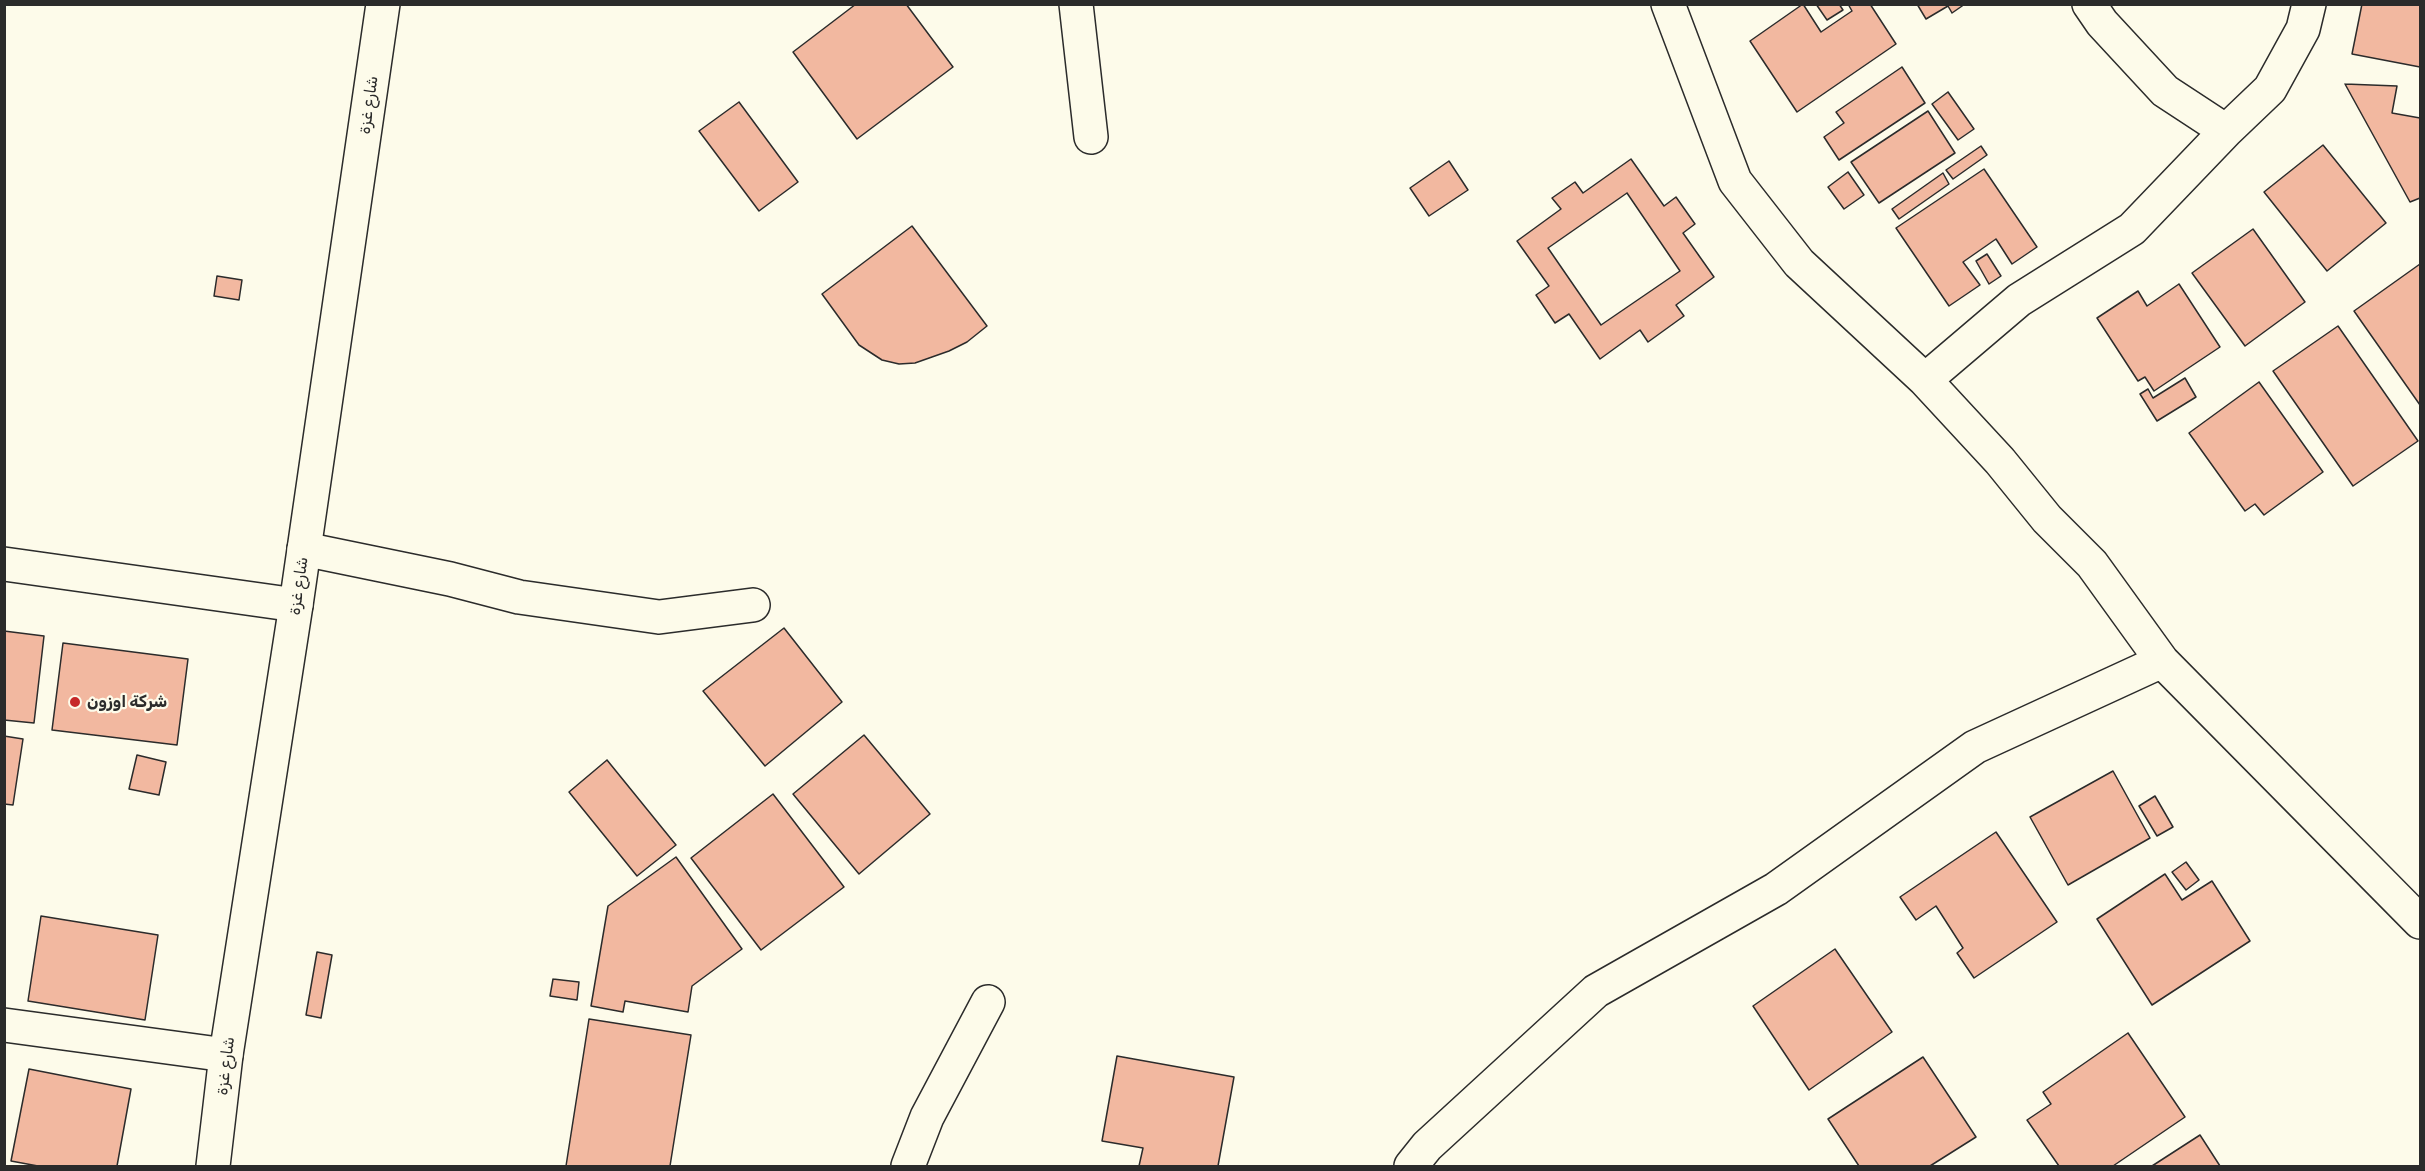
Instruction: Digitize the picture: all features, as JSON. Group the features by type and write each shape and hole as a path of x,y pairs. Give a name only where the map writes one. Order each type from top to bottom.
{"street":[{"name":"شارع غزة","path":"213,1167 226,1055 296,605 383,4"},
{"path":"1076,4 1092,137"},
{"path":"1668,4 1735,181 1799,263 1925,380 2000,461 2047,519 2092,564 2162,661 2421,922"},
{"path":"2089,4 2102,22 2165,91 2226,131"},
{"path":"1925,380 2019,300 2132,229 2226,131 2270,89 2303,29 2309,4"},
{"path":"304,549 450,579 519,597 659,617 753,605"},
{"path":"4,564 296,605"},
{"path":"1411,1167 1427,1146 1596,991 1776,889 1975,747 2162,661"},
{"path":"908,1167 927,1117 988,1002"},
{"path":"4,1025 226,1055"}],"building":[{"path":"856,4 906,4 953,67 857,139 793,52"},
{"path":"1803,4 1821,32 1852,11 1848,4 1870,4 1896,44 1797,112 1750,41"},
{"path":"1816,4 1839,4 1843,10 1827,20"},
{"path":"1917,4 1965,4 1952,13 1948,6 1926,19"},
{"path":"2362,4 2420,4 2420,67 2352,54"},
{"path":"1902,67 1925,103 1839,160 1824,137 1844,123 1836,112"},
{"path":"2345,84 2397,86 2392,113 2420,118 2420,198 2410,202"},
{"path":"1948,92 1974,129 1958,140 1932,104"},
{"path":"739,102 798,182 759,211 699,131"},
{"path":"1928,111 1955,153 1879,203 1851,162"},
{"path":"2323,145 2386,223 2327,271 2264,192"},
{"path":"1981,146 1987,155 1953,179 1946,170"},
{"path":"1631,159 1664,206 1676,197 1695,224 1683,233 1714,277 1676,305 1684,316 1648,342 1640,330 1600,359 1569,314 1555,323 1536,295 1549,286 1517,241 1561,209 1552,198 1575,182 1583,193","holes":["1627,193 1680,271 1601,325 1548,248"]},
{"path":"1449,161 1468,190 1429,216 1410,188"},
{"path":"1984,169 2037,247 2012,264 1996,239 1963,262 1980,285 1949,306 1896,228"},
{"path":"1848,172 1864,195 1844,209 1828,187"},
{"path":"1943,173 1949,184 1899,219 1892,209"},
{"path":"912,226 987,326 967,342 949,351 915,363 899,364 882,360 859,345 822,294"},
{"path":"2253,229 2305,302 2245,346 2192,273"},
{"path":"1987,254 2001,276 1989,284 1976,261"},
{"path":"2420,264 2420,405 2354,311"},
{"path":"217,276 242,280 239,300 214,296"},
{"path":"2179,284 2220,347 2154,391 2145,377 2138,381 2097,318 2138,291 2147,306"},
{"path":"2338,326 2418,441 2353,486 2273,371"},
{"path":"2185,378 2196,397 2157,421 2140,394 2148,389 2153,398"},
{"path":"2259,382 2323,472 2264,515 2255,504 2245,511 2189,433"},
{"path":"784,628 842,702 765,766 703,691"},
{"path":"4,631 44,636 34,723 4,720"},
{"path":"63,643 188,659 177,745 52,730"},
{"path":"864,735 930,814 859,874 793,794"},
{"path":"4,736 23,739 13,805 4,804"},
{"path":"137,755 166,762 159,795 129,789"},
{"path":"607,760 676,845 637,876 569,792"},
{"path":"2113,771 2150,838 2068,885 2030,817"},
{"path":"773,794 844,887 761,950 691,858"},
{"path":"2155,796 2173,827 2157,836 2139,806"},
{"path":"1996,832 2057,922 1974,978 1957,953 1963,948 1936,906 1916,920 1900,897"},
{"path":"676,857 742,949 692,986 688,1012 625,1001 623,1012 591,1006 608,906"},
{"path":"2186,862 2199,880 2186,890 2172,872"},
{"path":"2165,874 2182,900 2212,881 2250,941 2152,1005 2097,919"},
{"path":"41,916 158,935 145,1020 28,1001"},
{"path":"1835,949 1892,1032 1809,1090 1753,1006"},
{"path":"317,952 332,955 321,1018 306,1015"},
{"path":"553,979 579,982 577,1000 550,996"},
{"path":"589,1019 691,1035 670,1166 566,1166"},
{"path":"2128,1033 2185,1117 2113,1166 2059,1166 2027,1120 2051,1104 2043,1092"},
{"path":"1117,1056 1234,1077 1218,1166 1139,1166 1143,1148 1102,1141"},
{"path":"1923,1057 1976,1137 1930,1166 1859,1166 1828,1119"},
{"path":"29,1069 131,1089 117,1166 38,1166 11,1161"},
{"path":"2200,1135 2220,1166 2152,1166"}],"place":[{"name":"شركة اوزون","path":"75,702"}]}
